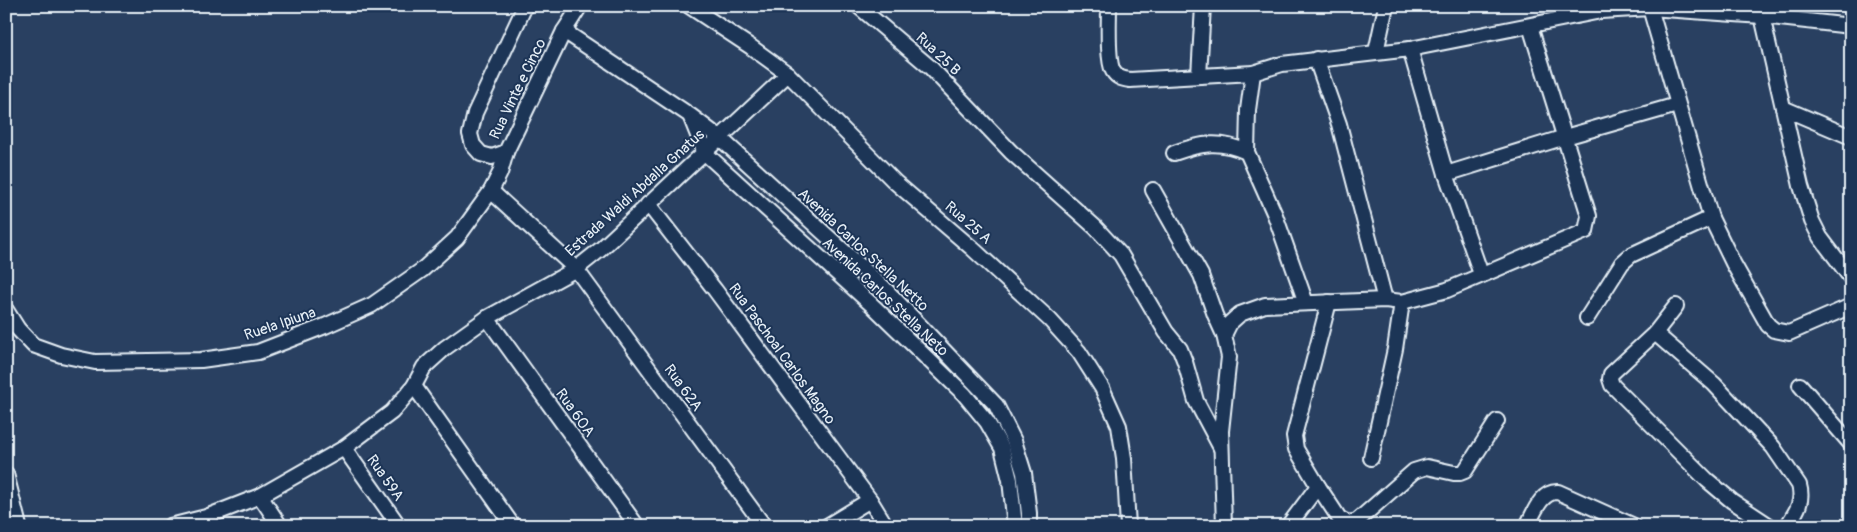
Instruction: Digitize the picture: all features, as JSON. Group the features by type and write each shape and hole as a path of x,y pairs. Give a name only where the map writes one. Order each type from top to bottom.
{"street":[{"name":"Rua Vinte e Cinco","path":"525,6 474,113 470,134 473,145 481,154 492,157 506,152 564,31 579,7"},
{"name":"Rua 25 A","path":"689,6 751,46 788,74 895,182 974,249 1050,320 1079,352 1102,388 1119,426 1124,458 1128,526"},
{"name":"Rua 25 B","path":"858,6 931,68 1011,152 1095,227 1121,255 1166,332 1180,349 1196,401 1221,448"},
{"path":"1109,6 1110,60 1113,72 1120,78 1130,80 1253,73 1282,64 1410,49 1601,11 1650,8 1762,16 1851,26"},
{"path":"1200,76 1203,6"},
{"path":"1376,52 1386,6"},
{"path":"1650,8 1711,218 1768,326 1774,330 1789,332 1851,306"},
{"path":"1762,16 1801,186 1812,221 1820,237 1851,278"},
{"path":"1224,334 1230,323 1240,314 1265,305 1385,300 1402,302 1447,290 1586,231 1589,216 1530,26"},
{"path":"564,31 691,116 720,138"},
{"path":"1410,49 1446,174 1481,274"},
{"path":"1316,59 1339,124 1385,300"},
{"path":"1253,73 1248,110 1247,152 1275,215 1306,303"},
{"name":"Estrada Waldi Abdalla Gnatus","path":"170,526 206,517 260,496 344,448 392,412 414,386 424,367 451,344 487,318 576,270 705,153 788,74"},
{"path":"1446,174 1677,105"},
{"path":"1783,108 1851,137"},
{"name":"Avenida Carlos Stella Neto","path":"691,116 705,153 871,304 964,394 986,422 1002,448 1010,480 1015,526"},
{"name":"Avenida Carlos Stella Netto","path":"720,138 884,288 996,405 1014,441 1024,473 1029,526"},
{"path":"1174,153 1208,143 1230,145 1247,152"},
{"name":"Ruela Ipiuna","path":"6,310 18,329 32,345 61,355 95,362 201,360 258,352 326,326 372,305 422,270 457,238 491,191 500,173 506,152"},
{"path":"1153,190 1200,275 1224,334 1229,357 1222,419 1221,448 1224,526"},
{"name":"Rua 62A","path":"491,191 576,270 764,526"},
{"name":"Rua Paschoal Carlos Magno","path":"648,204 715,290 870,500 886,526"},
{"path":"1587,318 1622,263 1630,255 1711,218"},
{"path":"1329,302 1294,436 1296,450 1339,518 1346,524 1357,521 1414,471 1421,468 1454,473 1465,471 1498,421"},
{"path":"1371,458 1395,349 1402,302"},
{"path":"1676,306 1655,333 1611,374 1612,385 1707,480 1732,501 1770,526"},
{"name":"Rua 60A","path":"487,318 637,526"},
{"path":"1655,333 1714,384 1778,454 1801,491 1800,505 1787,526"},
{"path":"1800,385 1851,444"},
{"path":"414,386 513,526"},
{"name":"Rua 59A","path":"344,448 399,526"},
{"path":"6,474 19,526"},
{"path":"1288,526 1318,486"},
{"path":"1527,526 1544,496 1558,492 1634,526"},
{"path":"260,496 280,526"},
{"path":"826,526 870,500"}]}
